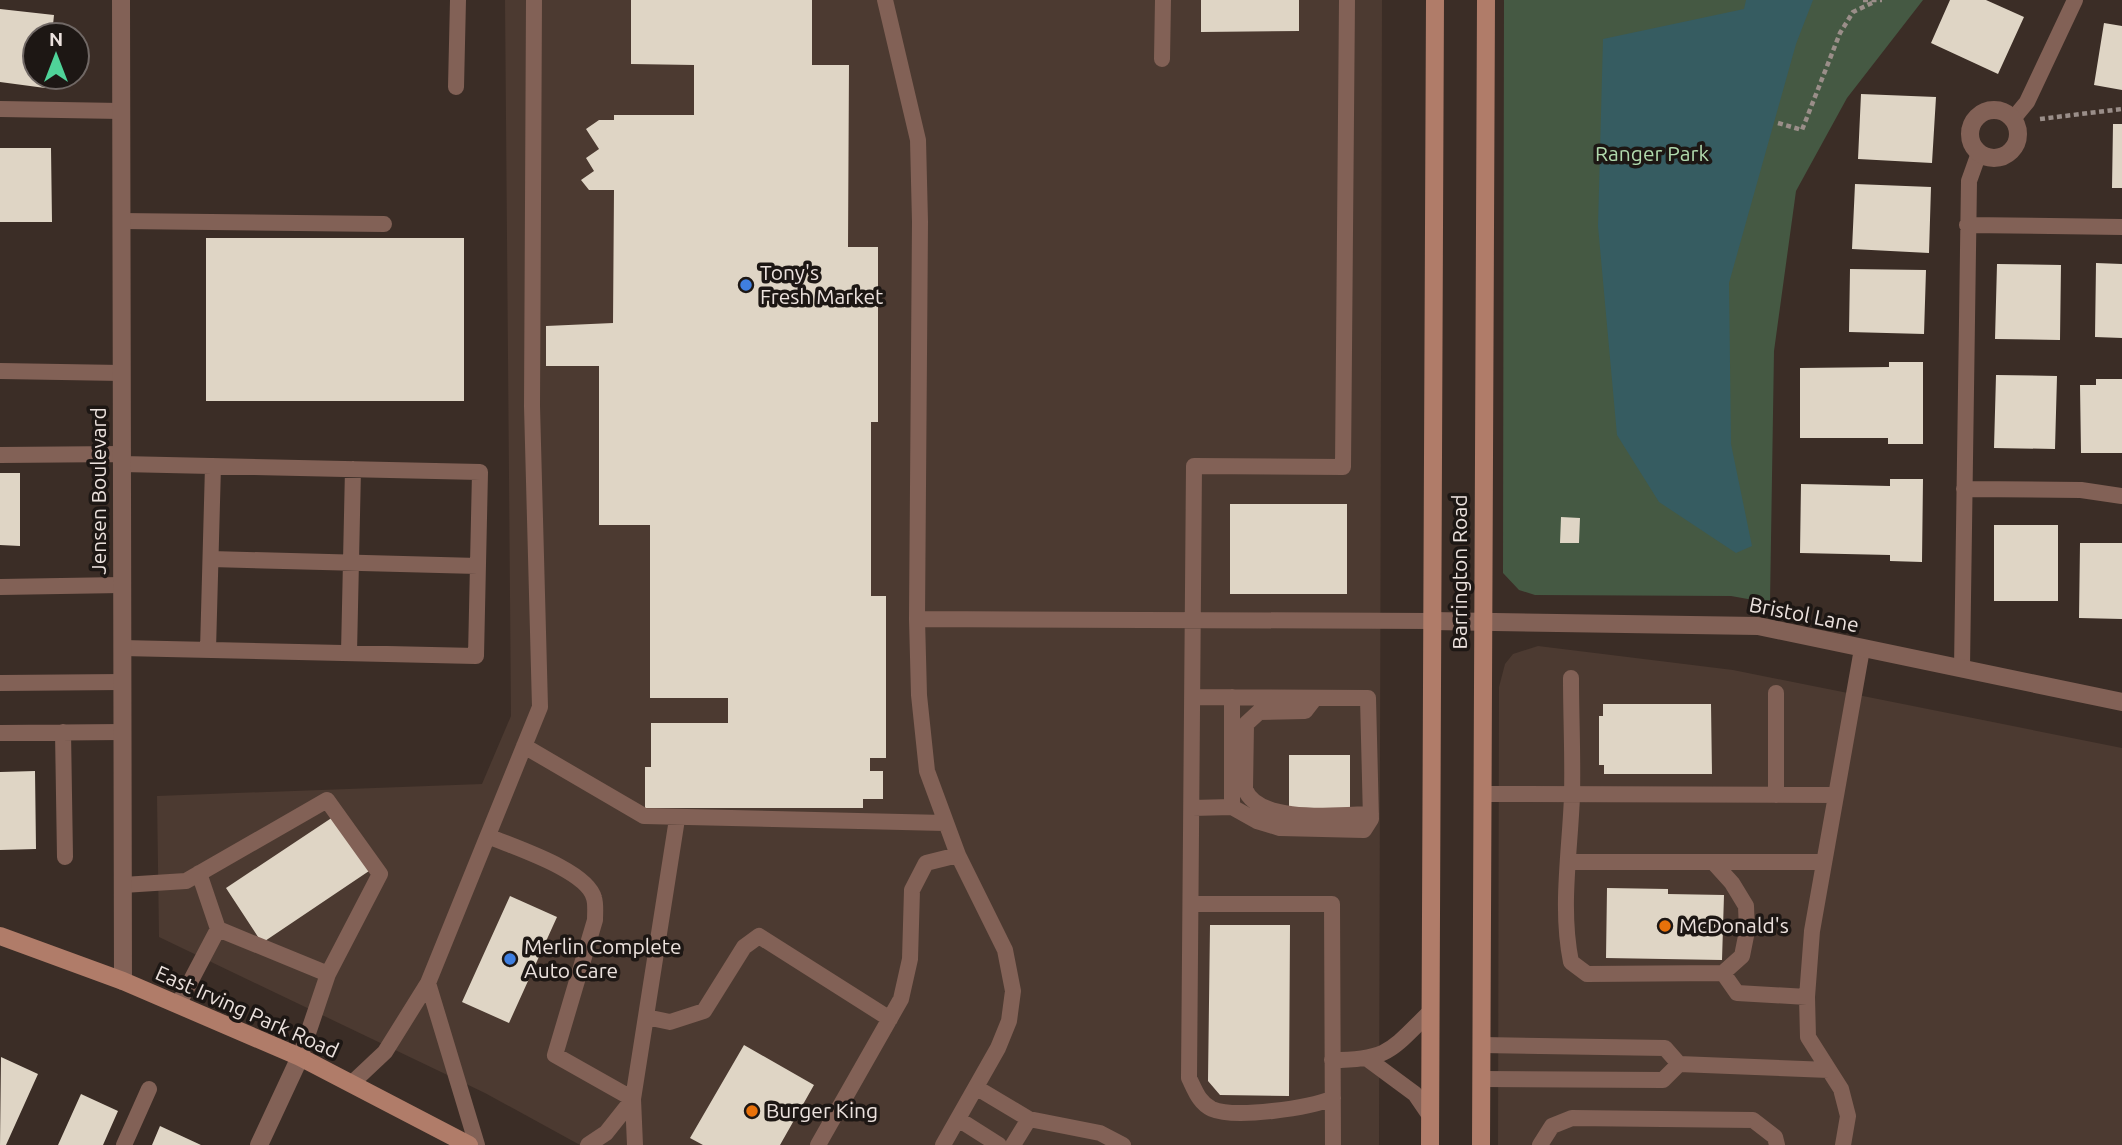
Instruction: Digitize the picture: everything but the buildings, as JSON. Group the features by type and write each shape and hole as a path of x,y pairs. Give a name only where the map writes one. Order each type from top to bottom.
{"main road":[{"name":"Barrington Road","path":"1430,1145 1435,0"},
{"name":"Barrington Road","path":"1481,1145 1486,0"},
{"name":"East Irving Park Road","path":"0,936 123,981 300,1057 469,1145"}],"street":[{"name":"Jensen Boulevard","path":"121,0 123,981"},
{"path":"1995,110 2013,119 2018,138 2014,147 1998,158 1979,153 1970,136 1977,118 1995,110"},
{"name":"Bristol Lane","path":"1431,621 1758,626 2122,702"},
{"path":"259,1145 300,1057"}],"lane":[{"path":"456,87 458,0"},
{"path":"351,1084 385,1052 428,983 540,707 532,406 534,0"},
{"path":"885,0 918,140 919,695 927,771 958,855 1005,950 1013,991 1009,1021 976,1088 943,1145"},
{"path":"1162,59 1163,0"},
{"path":"1333,1098 1314,1106 1240,1112 1213,1109 1198,1097 1189,1078 1194,466 1343,467 1346,0"},
{"path":"2013,119 2027,102 2075,0"},
{"path":"0,109 121,111"},
{"path":"1962,668 1969,181 1979,153"},
{"path":"121,221 384,224"},
{"path":"1968,225 2122,227"},
{"path":"0,371 122,373"},
{"path":"0,455 122,459 213,466 480,472 476,656 122,648"},
{"path":"208,650 213,466"},
{"path":"349,653 354,469"},
{"path":"1964,489 2081,490 2122,496"},
{"path":"211,559 478,566"},
{"path":"0,587 122,585"},
{"path":"918,619 1431,621"},
{"path":"1843,1145 1847,1116 1841,1089 1808,1037 1807,997 1812,931 1862,649"},
{"path":"1571,678 1572,796 1567,942 1571,962 1587,974 1723,972 1742,956 1747,931 1746,906 1732,883 1713,862"},
{"path":"0,683 122,682"},
{"path":"1776,693 1776,795"},
{"path":"1192,698 1368,698 1371,814 1370,823 1364,830 1280,828 1257,821 1233,807 1192,807"},
{"path":"1233,698 1233,807"},
{"path":"1315,698 1306,712 1259,712 1246,724 1245,789 1248,799 1269,811 1371,814"},
{"path":"64,732 65,857"},
{"path":"0,733 122,732"},
{"path":"524,746 645,816 677,819 945,823"},
{"path":"1483,793 1572,796 1836,795"},
{"path":"123,885 186,881 327,800 380,874 328,974 300,1057"},
{"path":"635,1145 633,1099 677,819"},
{"path":"488,836 569,871 584,882 594,897 595,920 555,1055 633,1099"},
{"path":"818,1145 901,999 911,959 912,890 926,863 958,855"},
{"path":"1568,862 1824,862"},
{"path":"178,1005 218,929 199,873"},
{"path":"1191,904 1332,904 1333,1145"},
{"path":"218,929 328,974"},
{"path":"646,1017 670,1022 704,1011 744,947 759,936 890,1019"},
{"path":"1723,972 1737,993 1807,997"},
{"path":"428,983 477,1145"},
{"path":"1332,1060 1369,1060 1392,1049 1430,1012"},
{"path":"1482,1045 1665,1048 1679,1064"},
{"path":"1369,1060 1415,1094 1430,1116"},
{"path":"1481,1079 1662,1080 1679,1064 1829,1070"},
{"path":"976,1088 1029,1119 1100,1133 1123,1145"},
{"path":"124,1145 149,1089"},
{"path":"588,1145 606,1133 633,1099"},
{"path":"1540,1145 1552,1126 1572,1118 1586,1118 1753,1120 1774,1137 1777,1145"},
{"path":"958,1119 999,1145"},
{"path":"1013,1145 1029,1119"}],"path":[{"path":"1863,0 1874,2"},
{"path":"1778,123 1802,130 1840,33 1853,12 1882,0"},
{"path":"2039,119 2122,108"}],"shaded area":[{"path":"505,0 1382,0 1379,1145 580,1145 485,1093 159,937 157,796 482,784 511,716"},
{"path":"1538,646 1733,670 2122,748 2122,1145 1498,1145 1499,687 1505,664 1513,654"}],"green space":[{"name":"Ranger Park","path":"1504,0 1923,0 1847,98 1796,191 1774,351 1770,603 1731,596 1535,595 1519,590 1503,573"}],"water":[{"path":"1746,0 1813,0 1796,44 1729,283 1731,444 1752,546 1736,553 1659,502 1617,435 1598,226 1603,39 1744,9"}],"place":[{"name":"Tony's Fresh Market","path":"746,285"},
{"name":"McDonald's","path":"1665,926"},
{"name":"Merlin Complete Auto Care","path":"510,959"},
{"name":"Burger King","path":"752,1111"}]}
